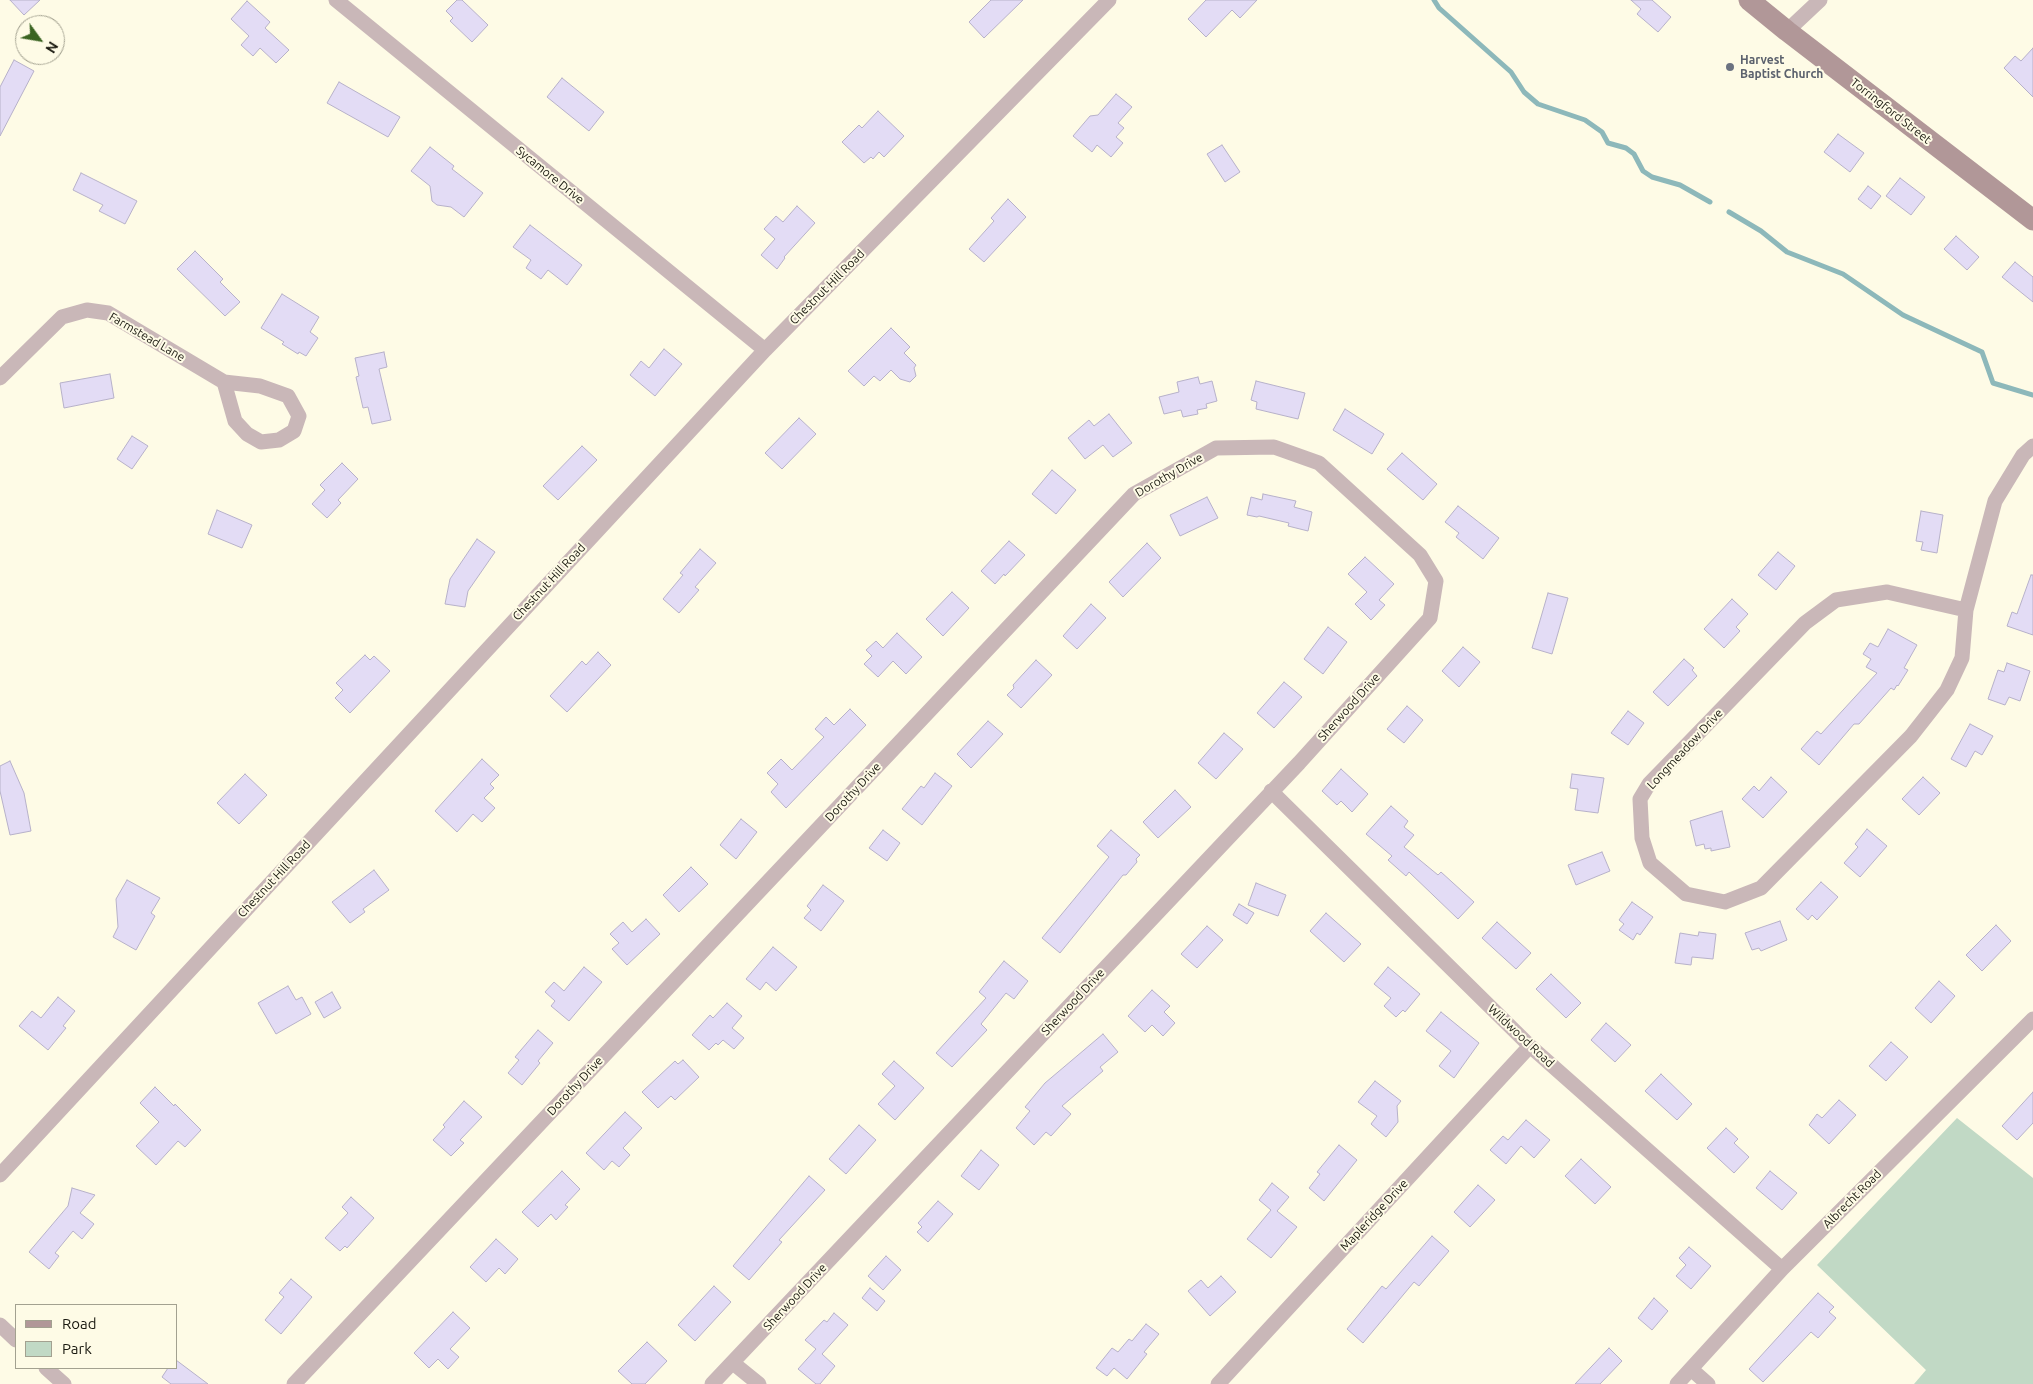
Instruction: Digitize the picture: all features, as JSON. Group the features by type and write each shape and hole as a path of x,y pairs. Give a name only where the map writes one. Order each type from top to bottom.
{"main road":[{"name":"Torringford Street","path":"1749,0 1787,32 2033,220"}],"street":[{"name":"Sycamore Drive","path":"336,0 765,350"},
{"name":"Chestnut Hill Road","path":"0,1175 765,350 1109,0"},
{"path":"1787,32 1820,0"},
{"name":"Farmstead Lane","path":"0,378 62,317 87,310 108,313 224,382 260,386 288,396 299,416 294,432 279,440 261,442 247,434 235,421 224,382"},
{"name":"Longmeadow Drive","path":"1966,610 1887,592 1836,600 1805,623 1649,784 1640,799 1642,838 1650,863 1686,894 1694,896 1725,902 1761,888 1911,736 1947,690 1962,658 1966,610 1994,501 2023,455 2033,446"},
{"name":"Dorothy Drive","path":"294,1384 1134,494 1216,448 1274,447 1319,463 1420,555 1436,581 1430,618"},
{"name":"Sherwood Drive","path":"712,1384 1271,791 1430,618"},
{"name":"Wildwood Road","path":"1271,791 1530,1046 1782,1269"},
{"name":"Albrecht Road","path":"1677,1384 1782,1269 2033,1019"},
{"name":"Mapleridge Drive","path":"1218,1384 1530,1046"},
{"path":"0,1325 15,1339"},
{"path":"733,1363 759,1384"},
{"path":"47,1369 64,1384"},
{"path":"1691,1369 1708,1384"}],"green space":[{"path":"1957,1118 2033,1178 2033,1384 1914,1384 1926,1370 1817,1265"}],"building":[{"path":"10,0 40,0 24,15"},
{"path":"457,0 462,0 488,25 472,42 450,21 453,18 446,11"},
{"path":"991,0 1023,0 984,38 969,22"},
{"path":"1206,0 1257,0 1240,18 1232,10 1206,37 1188,19"},
{"path":"1631,0 1652,0 1671,17 1658,32 1637,14 1641,9"},
{"path":"247,1 270,22 265,28 289,50 276,63 260,48 253,56 241,45 249,36 231,19"},
{"path":"2033,48 2033,97 2004,68 2015,56 2021,61"},
{"path":"14,60 15,65 23,65 34,71 0,136 0,87"},
{"path":"562,78 604,112 589,131 547,97"},
{"path":"339,82 400,117 388,137 327,103"},
{"path":"1116,94 1132,107 1118,123 1124,128 1116,137 1123,143 1111,157 1097,145 1092,152 1073,136 1090,116 1098,115"},
{"path":"878,111 904,136 884,157 879,152 873,159 871,157 864,163 842,142 859,125 862,128"},
{"path":"1838,134 1864,153 1850,172 1824,152"},
{"path":"1222,145 1240,172 1225,182 1207,154"},
{"path":"430,147 454,166 452,169 483,193 464,217 451,207 437,205 432,201 430,186 411,171"},
{"path":"81,173 137,201 125,224 99,211 103,205 73,190"},
{"path":"1900,178 1925,197 1911,215 1886,196"},
{"path":"1868,186 1881,196 1871,209 1858,199"},
{"path":"1008,199 1026,217 984,262 969,249 994,221 991,218"},
{"path":"797,206 815,223 784,257 777,269 761,255 775,239 764,229 776,216 783,222"},
{"path":"530,225 582,265 567,285 548,270 541,279 526,268 531,260 513,247"},
{"path":"1956,236 1979,257 1967,270 1944,249"},
{"path":"195,251 223,279 220,282 240,302 225,316 177,269"},
{"path":"2015,262 2033,277 2033,302 2002,277"},
{"path":"282,294 319,317 310,332 318,338 306,356 299,352 298,354 282,344 284,342 261,328"},
{"path":"891,328 910,347 904,353 916,365 914,368 916,376 910,382 900,379 891,370 880,381 874,376 864,386 848,371"},
{"path":"664,349 682,364 655,396 630,375 641,361 649,368"},
{"path":"384,352 387,367 379,369 391,420 372,424 368,407 363,408 356,377 359,376 355,358"},
{"path":"110,374 114,398 64,408 60,383"},
{"path":"1198,377 1200,384 1212,381 1217,401 1206,404 1207,408 1197,410 1198,414 1183,417 1181,410 1164,414 1159,397 1179,392 1177,382"},
{"path":"1256,381 1305,393 1298,419 1256,409 1257,402 1251,400"},
{"path":"1345,409 1384,434 1372,454 1333,430"},
{"path":"1109,414 1132,443 1113,457 1103,445 1085,459 1068,438 1089,420 1094,426"},
{"path":"799,418 816,434 782,469 765,453"},
{"path":"132,436 148,446 132,469 117,459"},
{"path":"582,446 597,460 558,500 543,486"},
{"path":"1402,453 1437,484 1423,500 1387,469"},
{"path":"342,463 358,479 338,500 341,503 327,518 312,504 325,490 320,485"},
{"path":"1052,470 1076,490 1056,514 1032,494"},
{"path":"1263,494 1296,501 1294,507 1312,512 1308,531 1288,526 1289,523 1247,515 1251,497 1262,500"},
{"path":"1207,497 1218,518 1180,536 1170,515"},
{"path":"1458,506 1499,538 1483,559 1456,537 1459,533 1445,522"},
{"path":"217,510 252,525 242,548 208,534"},
{"path":"1921,511 1943,515 1937,553 1921,550 1923,542 1916,541"},
{"path":"477,539 495,552 468,591 465,607 445,604 450,579"},
{"path":"1009,541 1025,555 995,584 981,571"},
{"path":"1147,543 1161,558 1123,597 1109,582"},
{"path":"700,549 716,563 695,587 699,590 679,613 663,599 683,575 680,573"},
{"path":"1778,552 1795,566 1776,590 1758,575"},
{"path":"1365,557 1394,584 1379,600 1385,605 1371,620 1355,604 1367,592 1348,574"},
{"path":"2031,575 2033,575 2033,635 2007,626 2012,612 2017,614"},
{"path":"952,592 969,608 943,636 926,619"},
{"path":"1548,593 1568,598 1552,654 1532,648"},
{"path":"1732,599 1748,614 1736,627 1740,631 1724,648 1704,629"},
{"path":"1091,604 1106,618 1077,649 1063,636"},
{"path":"1328,627 1347,642 1323,674 1304,659"},
{"path":"1888,629 1917,645 1904,668 1908,670 1898,686 1894,690 1891,688 1859,724 1854,724 1819,765 1801,749 1817,731 1821,734 1877,673 1866,667 1871,659 1863,654 1870,643 1878,647"},
{"path":"897,633 922,657 906,674 893,661 878,677 864,664 872,656 866,650 876,641 883,648"},
{"path":"1463,647 1480,662 1459,687 1442,671"},
{"path":"598,652 611,665 567,712 550,696 582,661 586,665"},
{"path":"365,655 370,660 374,656 390,671 350,713 335,698 343,690 336,683"},
{"path":"1684,659 1694,668 1692,670 1697,676 1668,706 1653,692"},
{"path":"1036,660 1052,675 1021,708 1007,695 1014,688 1013,685"},
{"path":"2007,663 2030,671 2020,701 2009,697 2005,705 1988,699 1998,670 2004,672"},
{"path":"1284,682 1302,697 1274,728 1257,713"},
{"path":"1407,706 1423,720 1404,743 1387,729"},
{"path":"850,709 866,725 786,808 771,792 778,784 767,773 781,759 792,770 824,737 815,729 826,717 834,725"},
{"path":"1628,711 1644,723 1628,745 1611,733"},
{"path":"988,721 1003,734 971,768 957,754"},
{"path":"1970,724 1993,736 1982,755 1975,751 1966,767 1951,759"},
{"path":"1224,733 1243,749 1216,779 1198,763"},
{"path":"482,759 499,775 490,784 494,788 484,798 495,808 482,822 473,814 457,832 435,811"},
{"path":"10,761 24,793 31,831 10,835 0,791 0,766"},
{"path":"1341,769 1368,794 1352,812 1341,801 1337,805 1322,791"},
{"path":"935,773 952,786 922,825 902,809 921,786 924,788"},
{"path":"245,774 267,795 239,824 217,803"},
{"path":"1572,774 1604,778 1598,813 1575,810 1578,789 1570,788"},
{"path":"1771,777 1787,792 1763,818 1742,799 1754,786 1759,791"},
{"path":"1923,777 1940,793 1919,815 1902,799"},
{"path":"1175,790 1191,807 1158,838 1143,822"},
{"path":"1391,806 1408,821 1404,827 1414,835 1404,847 1438,875 1441,872 1474,902 1458,919 1409,872 1406,876 1388,860 1392,856 1366,834"},
{"path":"1722,811 1730,847 1711,851 1711,848 1705,849 1704,844 1696,846 1690,821"},
{"path":"741,819 757,832 736,859 720,845"},
{"path":"1867,829 1887,846 1860,877 1844,863 1858,847 1855,844"},
{"path":"883,830 900,843 887,861 869,848"},
{"path":"1111,830 1140,855 1136,859 1137,862 1126,875 1123,875 1060,953 1042,938 1109,857 1097,846"},
{"path":"1602,852 1610,871 1576,885 1568,865"},
{"path":"691,867 708,884 679,912 663,895"},
{"path":"374,870 389,890 363,909 365,912 350,923 332,902"},
{"path":"127,880 160,898 151,913 155,916 136,950 113,937 118,927 116,899"},
{"path":"1821,882 1838,897 1817,920 1812,915 1808,920 1796,909"},
{"path":"1256,883 1286,895 1278,916 1248,905"},
{"path":"823,885 844,901 821,931 804,918 811,910 807,906"},
{"path":"1632,902 1653,917 1640,935 1637,933 1633,940 1619,930 1624,924 1619,920"},
{"path":"1239,904 1254,913 1247,924 1233,915"},
{"path":"1326,913 1361,944 1344,962 1310,931"},
{"path":"646,919 660,934 627,965 612,949 619,943 610,934 623,922 632,932"},
{"path":"1780,921 1787,940 1761,951 1759,948 1752,950 1745,933"},
{"path":"1497,922 1531,953 1516,969 1482,938"},
{"path":"1996,925 2011,941 1982,971 1966,955"},
{"path":"1207,926 1223,940 1197,968 1181,954"},
{"path":"1699,932 1716,934 1713,959 1692,957 1691,965 1675,963 1680,933 1698,936"},
{"path":"773,947 797,967 776,991 766,982 760,990 746,979"},
{"path":"1004,961 1028,981 1014,999 1006,993 981,1024 987,1030 952,1067 936,1053 986,998 979,992"},
{"path":"584,967 602,982 569,1021 551,1006 555,1001 545,992 554,982 564,991"},
{"path":"1388,967 1420,994 1405,1012 1403,1010 1396,1017 1384,1006 1391,998 1374,984"},
{"path":"1551,974 1581,1003 1566,1018 1536,989"},
{"path":"1939,981 1955,996 1931,1023 1915,1008"},
{"path":"288,986 296,1000 302,997 311,1014 276,1034 258,1003"},
{"path":"1152,990 1170,1006 1164,1012 1175,1023 1163,1036 1152,1025 1145,1032 1128,1016"},
{"path":"332,992 341,1008 324,1018 315,1002"},
{"path":"58,997 75,1011 63,1026 66,1028 48,1050 19,1026 32,1011 41,1018"},
{"path":"727,1003 742,1016 732,1028 744,1038 734,1049 723,1040 718,1045 716,1043 709,1050 692,1035 710,1015 713,1018"},
{"path":"1441,1012 1479,1043 1454,1078 1439,1066 1451,1051 1426,1031"},
{"path":"1606,1023 1631,1045 1615,1062 1591,1040"},
{"path":"538,1030 553,1043 522,1085 508,1073 519,1060 515,1057"},
{"path":"1103,1034 1118,1052 1100,1067 1103,1071 1062,1106 1071,1114 1051,1136 1046,1132 1034,1145 1016,1128 1030,1111 1025,1107 1045,1083"},
{"path":"1891,1042 1908,1057 1886,1081 1869,1066"},
{"path":"683,1060 699,1077 675,1100 671,1096 658,1108 642,1092 675,1061 678,1064"},
{"path":"894,1061 924,1088 895,1120 878,1104 895,1086 882,1074"},
{"path":"1661,1074 1692,1104 1677,1120 1645,1091"},
{"path":"1375,1081 1401,1101 1397,1106 1398,1122 1386,1137 1371,1124 1377,1116 1358,1102"},
{"path":"155,1087 201,1130 185,1147 178,1141 156,1165 136,1146 159,1122 140,1103"},
{"path":"2033,1092 2033,1123 2017,1140 2002,1126"},
{"path":"1839,1100 1856,1115 1829,1144 1809,1125 1817,1114 1822,1118"},
{"path":"464,1101 482,1117 460,1140 464,1143 451,1156 433,1140 445,1127 443,1125"},
{"path":"625,1112 642,1128 623,1148 630,1155 619,1167 612,1161 604,1170 586,1153"},
{"path":"1526,1120 1550,1140 1534,1158 1521,1146 1506,1164 1490,1150 1503,1136 1508,1140"},
{"path":"859,1125 876,1140 846,1174 829,1159"},
{"path":"1726,1128 1738,1139 1734,1143 1749,1157 1734,1173 1707,1148"},
{"path":"1339,1145 1357,1160 1324,1201 1309,1188 1320,1174 1317,1172"},
{"path":"981,1150 999,1165 979,1190 961,1176"},
{"path":"1581,1159 1611,1187 1595,1204 1565,1176"},
{"path":"562,1171 580,1189 565,1205 568,1207 556,1220 551,1214 538,1227 522,1212"},
{"path":"1770,1171 1797,1193 1782,1210 1756,1188"},
{"path":"809,1176 825,1190 779,1240 782,1242 749,1280 733,1266"},
{"path":"1272,1183 1289,1197 1277,1211 1297,1227 1271,1258 1247,1239 1271,1210 1259,1200"},
{"path":"1478,1185 1495,1200 1470,1227 1454,1212"},
{"path":"72,1188 95,1195 80,1213 94,1224 82,1239 73,1231 55,1253 59,1256 49,1269 29,1252 68,1206"},
{"path":"351,1197 374,1218 347,1248 345,1246 340,1251 325,1238 348,1213 342,1207"},
{"path":"938,1201 953,1214 928,1242 917,1232 922,1227 918,1223"},
{"path":"1432,1236 1449,1251 1419,1286 1414,1282 1363,1343 1347,1329 1382,1286 1386,1289"},
{"path":"496,1239 518,1259 505,1274 499,1268 486,1282 470,1267"},
{"path":"1689,1247 1711,1266 1691,1289 1676,1276 1686,1265 1679,1258"},
{"path":"886,1256 901,1270 883,1290 868,1276"},
{"path":"1221,1276 1236,1292 1210,1316 1188,1291 1201,1280 1208,1288"},
{"path":"291,1279 312,1297 281,1334 265,1320 284,1297 279,1293"},
{"path":"714,1286 731,1302 695,1341 678,1325"},
{"path":"870,1288 885,1301 877,1311 862,1298"},
{"path":"1818,1293 1834,1307 1829,1312 1836,1318 1818,1338 1811,1332 1763,1382 1749,1369"},
{"path":"1654,1298 1668,1311 1652,1330 1638,1318"},
{"path":"453,1312 470,1328 450,1349 459,1357 448,1369 438,1359 429,1368 414,1353"},
{"path":"834,1313 848,1325 822,1354 835,1366 820,1384 816,1384 798,1369 816,1349 805,1340 824,1320 827,1322"},
{"path":"1146,1324 1159,1334 1144,1352 1147,1354 1127,1379 1114,1368 1107,1376 1096,1368 1112,1348 1118,1352 1129,1339 1132,1341"},
{"path":"647,1342 667,1361 645,1384 632,1384 618,1371"},
{"path":"1609,1348 1622,1361 1600,1384 1575,1384"},
{"path":"178,1362 208,1384 171,1384 162,1377 167,1369 178,1369"}],"waterway":[{"path":"1434,0 1439,8 1511,72 1524,92 1538,104 1585,120 1602,132 1608,143 1626,148 1634,154 1643,171 1652,177 1680,185 1710,202"},
{"path":"1729,212 1761,231 1787,252 1843,274 1903,315 1982,352 1993,383 2033,395"}],"place":[{"name":"Harvest Baptist Church","path":"1730,67"}]}
